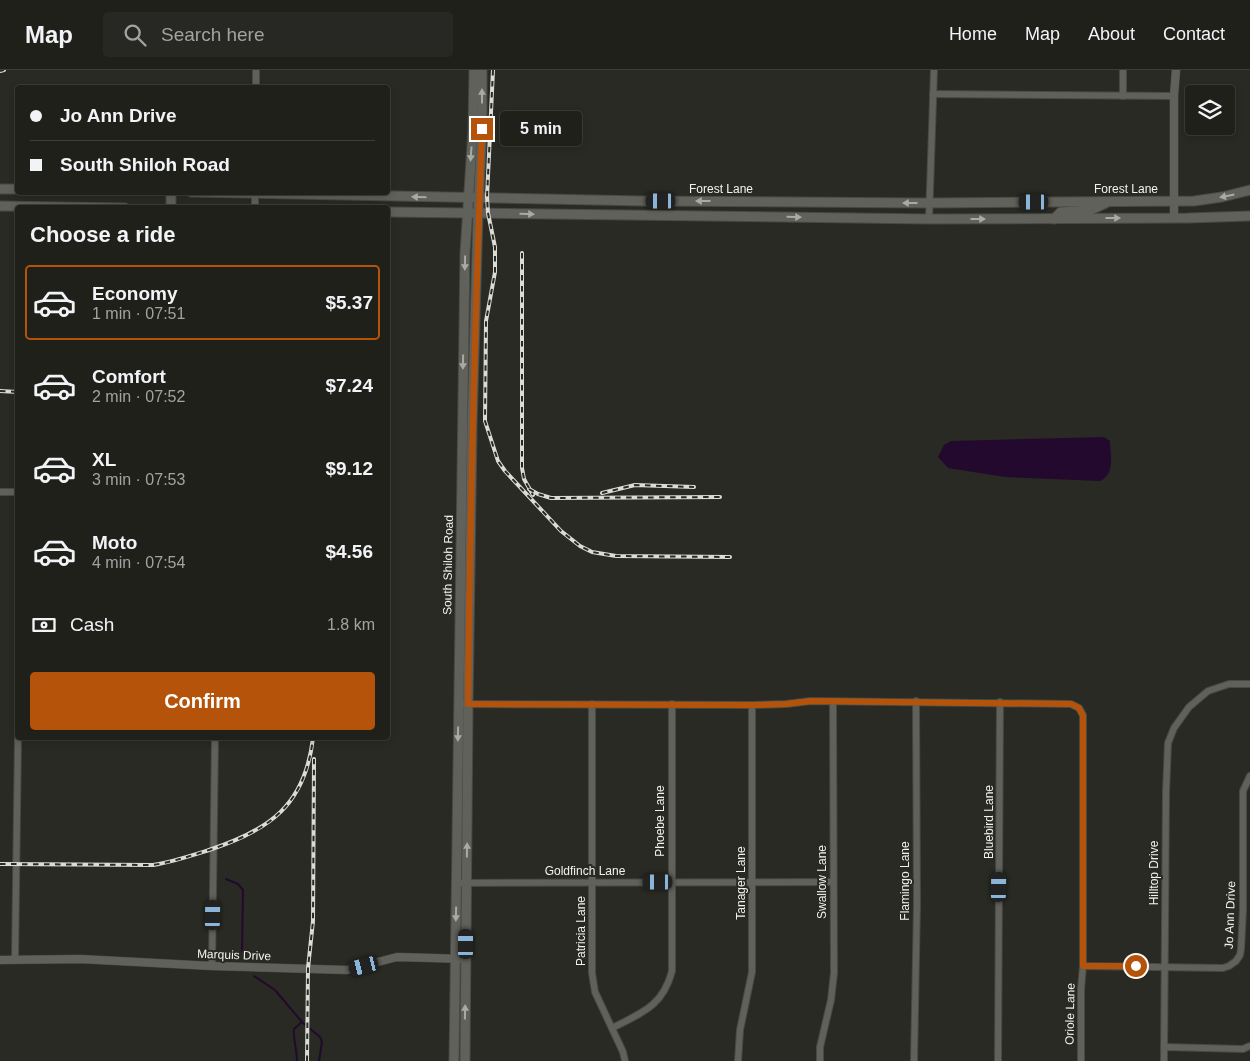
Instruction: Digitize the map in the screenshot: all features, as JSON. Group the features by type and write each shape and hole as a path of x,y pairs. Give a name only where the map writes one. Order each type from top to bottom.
{"main road":[{"name":"South Shiloh Road","path":"465,1061 467,883 463,704 466,214 474,70"},
{"name":"South Shiloh Road","path":"454,1061 456,883 480,197 482,70"},
{"path":"0,189 15,191"},
{"name":"Forest Lane","path":"340,195 637,201 928,203 1207,200 1250,190"},
{"path":"1054,218 1061,212 1091,210 1111,201"},
{"path":"0,206 15,206"},
{"path":"390,212 929,219 1250,216"}],"street":[{"path":"256,70 256,85"},
{"path":"929,219 928,203 934,70"},
{"path":"1123,70 1123,96"},
{"path":"1174,218 1174,96 1176,70"},
{"path":"933,94 1174,96"},
{"path":"0,492 15,492"},
{"name":"Hilltop Drive","path":"1164,1061 1168,743 1174,728 1189,707 1201,696 1217,687 1229,684 1250,684"},
{"name":"Flamingo Lane","path":"914,1061 916,701"},
{"path":"463,704 752,705 833,702 1000,702"},
{"name":"Swallow Lane","path":"820,1061 820,1047 831,1000 834,973 833,702"},
{"name":"Oriole Lane","path":"1000,702 1071,704 1079,708 1083,716 1083,966 1080,1061"},
{"name":"Bluebird Lane","path":"998,1061 1000,702"},
{"name":"Patricia Lane","path":"592,704 592,973 595,992 625,1061"},
{"name":"Phoebe Lane","path":"612,1028 656,1002 669,982 672,971 672,704"},
{"name":"Tanager Lane","path":"738,1061 740,1030 752,972 752,705"},
{"path":"15,960 18,740"},
{"path":"212,966 215,740"},
{"name":"Jo Ann Drive","path":"1083,966 1223,968 1229,966 1240,955 1243,910 1244,791 1250,776"},
{"name":"Goldfinch Lane","path":"456,883 834,882"},
{"name":"Marquis Drive","path":"0,960 80,959 212,966 347,970 397,957 466,959"},
{"path":"1164,1047 1236,1049 1250,1046"}],"shaded area":[{"path":"1104,437 1110,441 1111,464 1105,478 1100,481 1005,477 948,468 938,457 944,445 951,441"}],"waterway":[{"path":"226,879 238,884 243,890 242,951"},
{"path":"254,976 275,990 302,1022 320,1037 322,1042 319,1061"},
{"path":"297,1061 294,1029 302,1022"}],"railway":[{"path":"0,71 4,70"},
{"path":"493,70 487,197 488,213 495,247 495,272 486,321 485,421 498,461 561,531 580,546 592,552 616,556 730,557"},
{"path":"522,253 522,468 524,479 533,495"},
{"path":"0,391 15,392"},
{"path":"602,493 635,485 694,487"},
{"path":"529,489 551,498 720,497"},
{"path":"0,864 153,865 188,857 231,842 267,823 281,812 293,798 302,781 309,761 313,740"},
{"path":"307,1061 308,968 313,921 314,759"}],"route":[{"path":"482,129 473,407 468,704 752,705 811,701 916,701 1071,704 1079,708 1083,716 1083,966 1136,966"}]}
